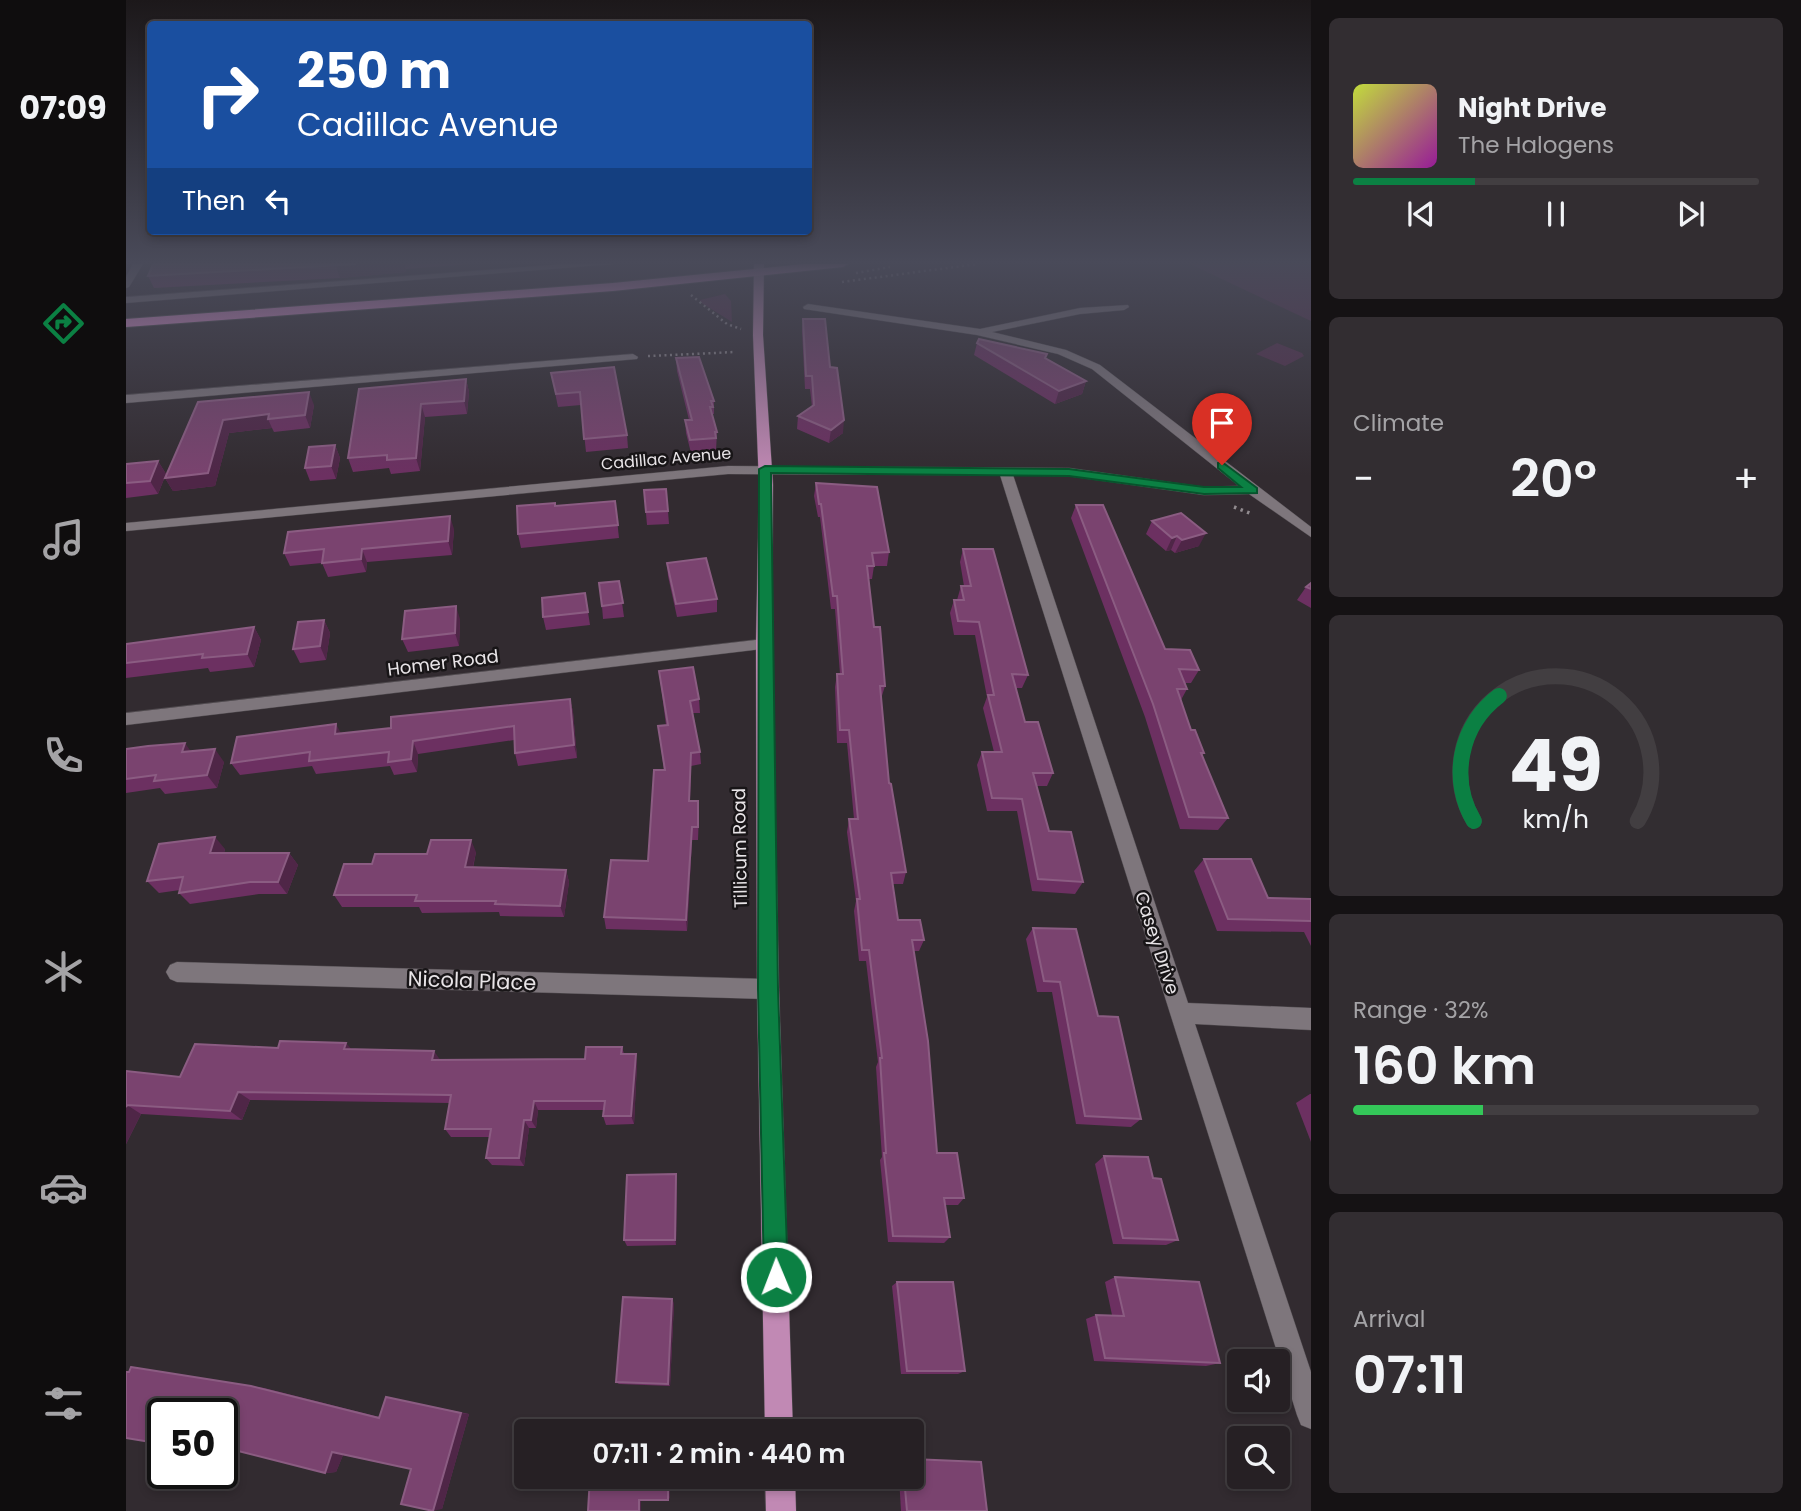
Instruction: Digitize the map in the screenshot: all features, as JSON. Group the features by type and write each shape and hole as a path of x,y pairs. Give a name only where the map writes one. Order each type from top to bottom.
{"main road":[{"name":"Tillicum Road","path":"758,335 765,469 768,989 779,1419"},
{"path":"780,1489 781,1511"}],"street":[{"path":"988,335 1062,352 1096,367 1311,533"},
{"path":"126,399 634,357"},
{"name":"Cadillac Avenue","path":"126,527 728,470 1069,472 1204,491 1252,490"},
{"name":"Casey Drive","path":"1005,471 1311,1415"},
{"name":"Homer Road","path":"126,719 764,644"},
{"name":"Nicola Place","path":"177,972 768,989"},
{"path":"1180,1013 1311,1018"}],"path":[{"path":"634,357 735,352"}],"shaded area":[{"path":"1277,343 1304,356 1285,366 1256,354"}],"building":[{"path":"804,335 827,335 830,367 837,368 844,420 831,430 798,416 814,405 812,376 806,376"},
{"path":"979,339 1047,354 1045,358 1086,381 1059,391 977,343"},
{"path":"699,357 714,401 711,401 713,407 710,407 717,432 716,438 690,440 685,420 692,420 676,358"},
{"path":"614,367 627,435 584,439 580,392 556,394 551,373"},
{"path":"466,379 464,401 421,404 416,458 387,460 387,455 348,458 359,389"},
{"path":"309,392 305,415 268,419 269,414 223,420 208,473 165,478 198,402"},
{"path":"335,445 331,466 305,468 309,447"},
{"path":"158,461 150,481 126,483 126,464"},
{"path":"816,483 877,487 889,552 872,553 874,566 867,566 874,627 880,627 885,686 880,686 889,783 906,872 891,873 898,920 920,920 924,940 912,940 928,1041 937,1153 957,1153 964,1198 944,1198 950,1237 893,1236 884,1153 882,1058 869,950 862,950 857,899 860,899 849,819 858,819 849,730 840,730 837,674 843,674 837,596 833,596"},
{"path":"666,489 668,511 646,512 644,490"},
{"path":"615,501 618,525 518,534 517,506"},
{"path":"1076,505 1103,505 1165,649 1190,650 1199,670 1179,669 1187,689 1177,689 1228,818 1189,817 1153,704"},
{"path":"1181,513 1206,533 1182,540 1177,536 1172,538 1152,521"},
{"path":"450,516 448,541 362,549 361,559 322,563 324,549 284,553 288,532"},
{"path":"963,549 993,549 1028,675 1012,674 1025,722 1038,722 1053,773 1033,773 1049,831 1071,832 1083,882 1038,879 1022,799 992,798 982,752 1002,752 988,695 994,695 979,622 958,621 954,600 964,600 961,586 971,586"},
{"path":"706,558 717,599 676,604 667,563"},
{"path":"619,581 623,603 602,606 599,583"},
{"path":"585,593 588,612 543,617 542,598"},
{"path":"456,606 455,633 402,639 405,611"},
{"path":"324,620 320,646 293,649 298,622"},
{"path":"254,627 247,654 202,658 203,654 126,663 126,644"},
{"path":"693,667 699,699 690,701 700,752 691,753 689,801 698,801 698,827 692,827 686,920 604,917 611,860 648,861 654,770 665,770 658,726 668,725 659,671"},
{"path":"570,699 574,745 515,753 514,726 413,741 411,759 388,762 389,752 309,761 310,752 231,763 237,737 336,724 335,734 391,728 391,717"},
{"path":"185,743 182,752 215,749 207,775 154,781 156,775 126,779 126,749"},
{"path":"215,837 210,853 289,853 278,882 250,882 179,893 183,877 147,881 159,844"},
{"path":"431,840 471,840 465,867 566,870 560,906 495,904 496,901 415,901 417,895 334,895 344,864 372,864 375,854 427,854"},
{"path":"1204,859 1251,859 1268,898 1311,899 1311,921 1228,919"},
{"path":"1033,928 1076,929 1098,1016 1118,1017 1141,1119 1085,1116 1060,982 1044,981"},
{"path":"280,1041 346,1043 344,1049 434,1051 432,1060 585,1059 586,1047 622,1047 621,1054 636,1054 631,1116 603,1116 605,1101 534,1101 531,1120 524,1120 519,1158 486,1158 491,1129 445,1129 451,1095 238,1092 230,1111 126,1107 126,1071 180,1077 195,1044 278,1048"},
{"path":"1104,1156 1148,1157 1153,1178 1161,1179 1178,1240 1123,1238"},
{"path":"676,1174 675,1240 624,1240 627,1175"},
{"path":"1115,1277 1199,1282 1220,1363 1105,1358 1096,1315 1124,1316"},
{"path":"897,1282 953,1282 965,1371 907,1371"},
{"path":"623,1297 672,1299 668,1384 616,1382"},
{"path":"131,1367 251,1386 379,1418 386,1397 461,1413 433,1511 401,1504 411,1469 332,1452 325,1473 238,1451 238,1398 147,1398 147,1441 126,1438 126,1372 129,1372"},
{"path":"924,1460 981,1462 987,1511 907,1511 905,1489 924,1489"},
{"path":"589,1489 668,1489 668,1500 639,1500 639,1511 588,1511"}],"route":[{"path":"776,1277 768,989 765,469 1069,472 1204,491 1252,490 1222,465"}]}
